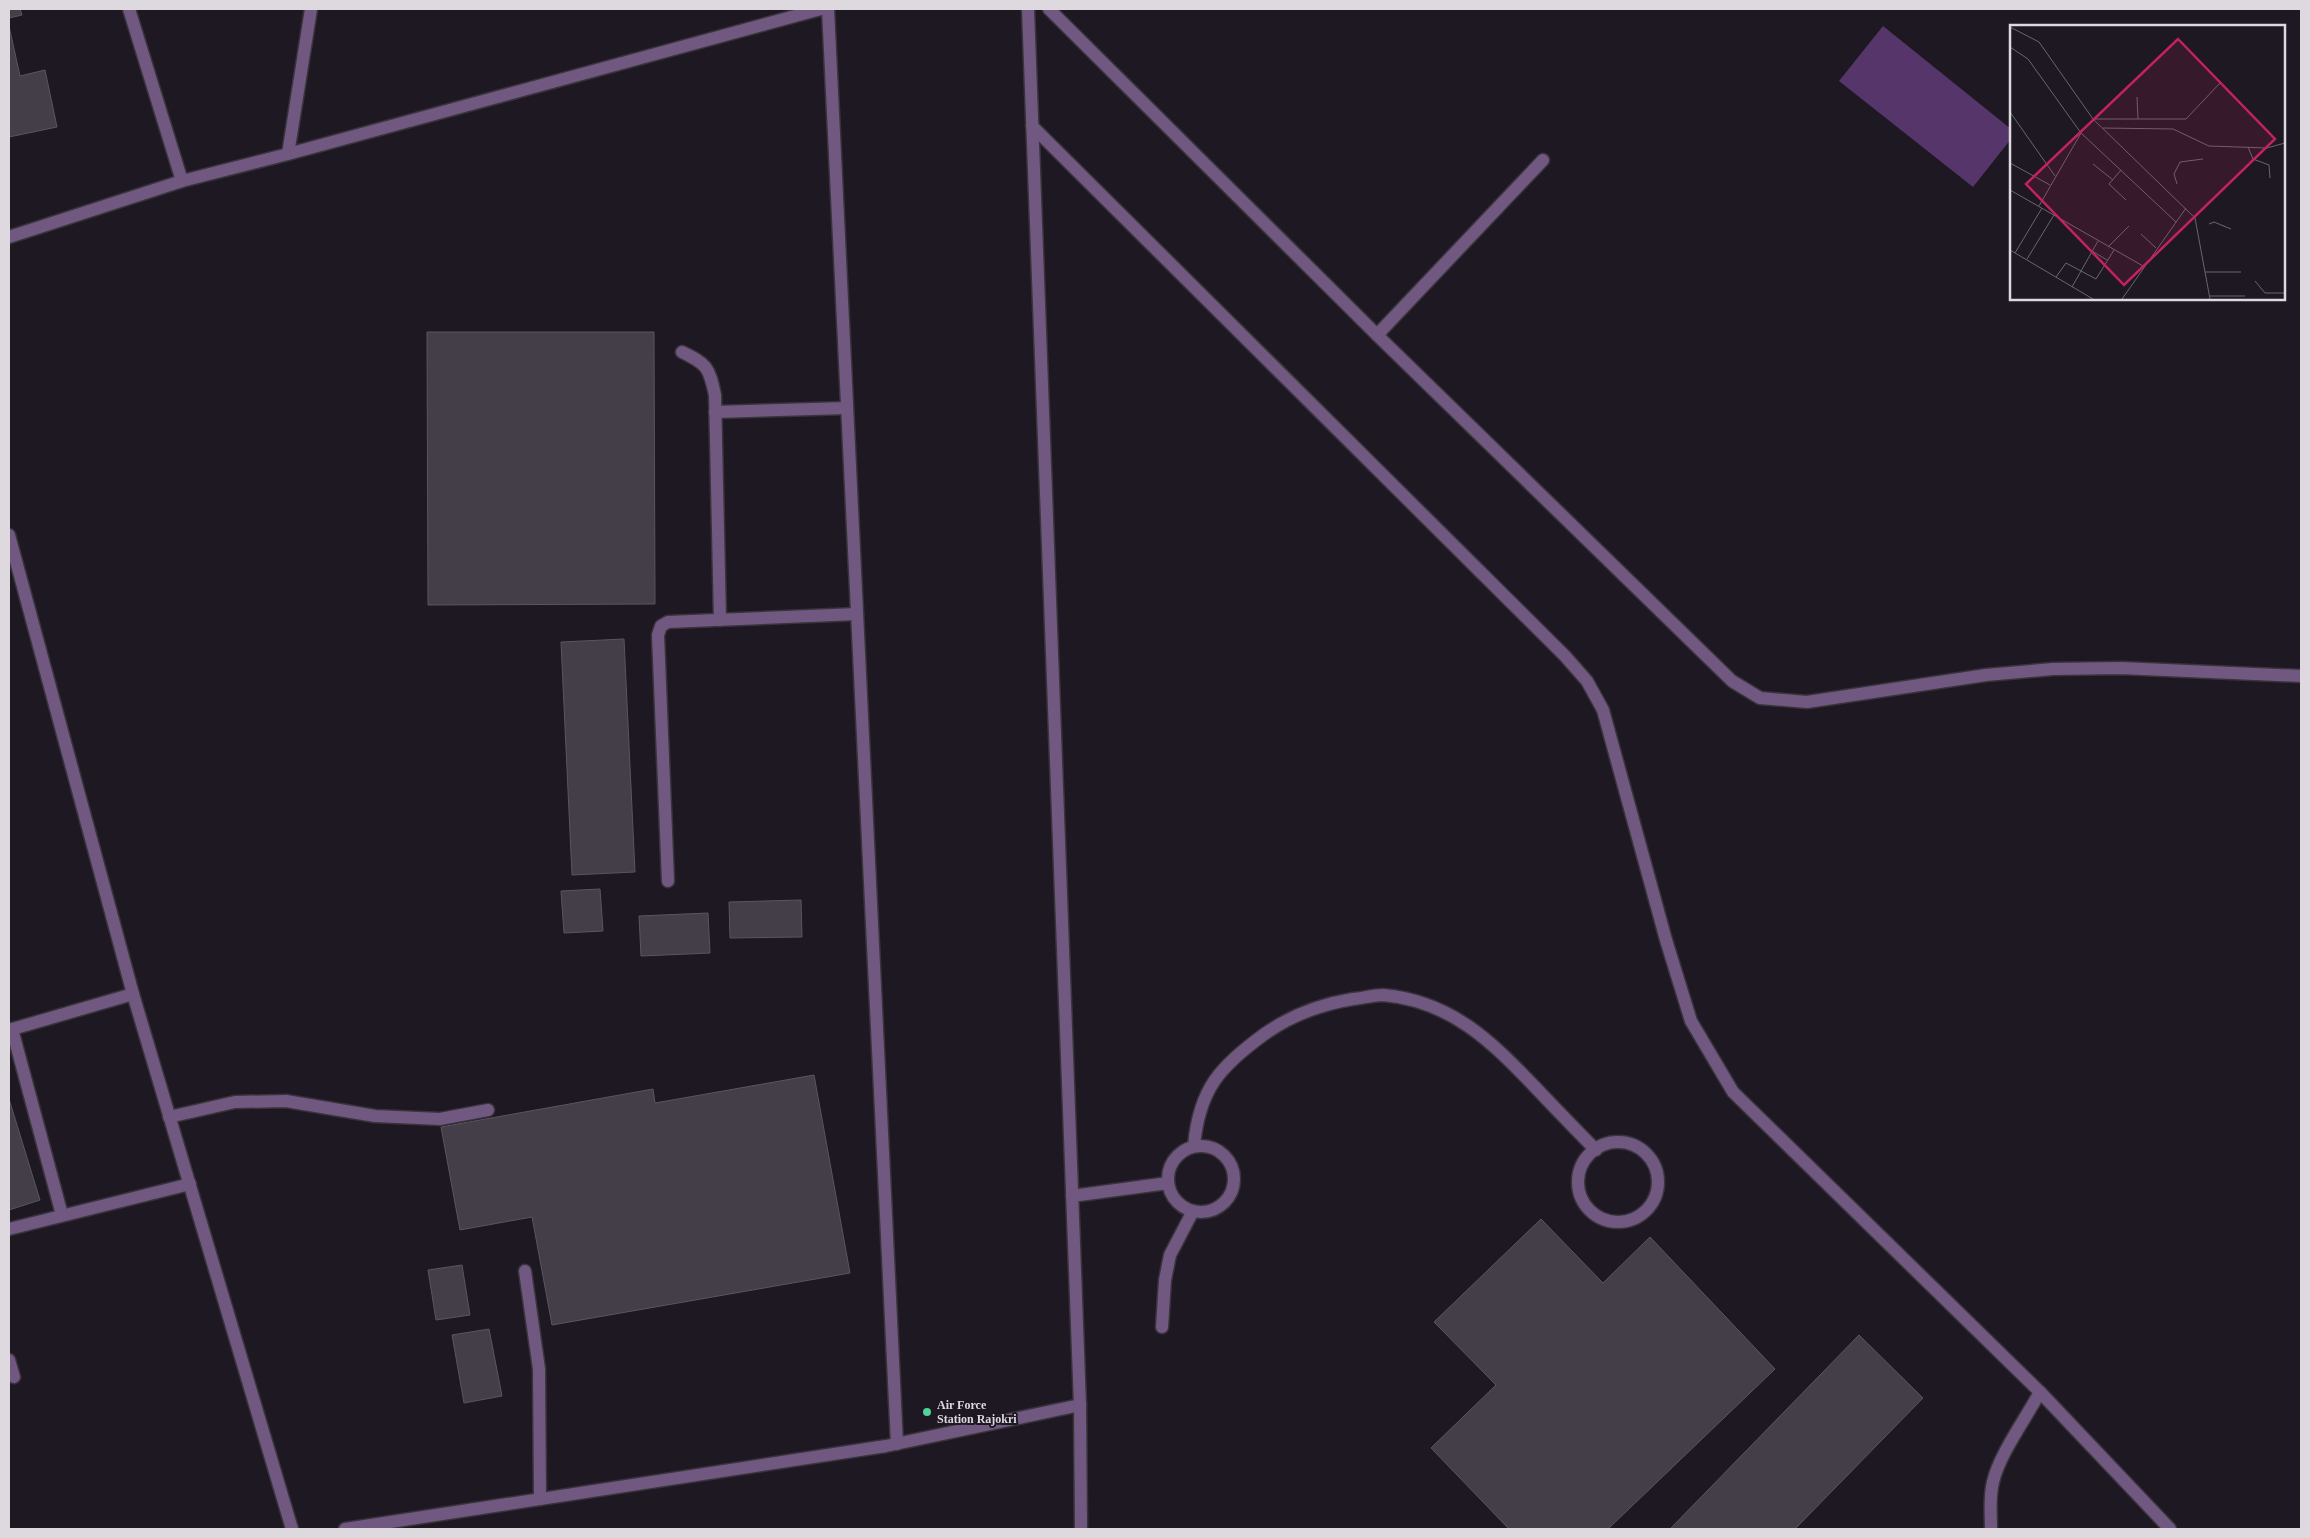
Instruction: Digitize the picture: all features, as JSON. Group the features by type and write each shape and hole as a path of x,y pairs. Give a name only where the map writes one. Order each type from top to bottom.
{"street":[{"path":"129,9 182,181"},
{"path":"288,154 311,9"},
{"path":"9,237 182,181 821,9"},
{"path":"828,9 897,1444"},
{"path":"1028,9 1080,1405 1081,1529"},
{"path":"1049,9 1377,334 1732,681 1760,698 1807,702 1986,675 2053,669 2121,668 2301,676"},
{"path":"1032,126 1565,656 1587,681 1604,710 1666,940 1691,1021 1733,1092 2040,1392 2170,1529"},
{"path":"1377,334 1543,160"},
{"path":"682,352 702,362 710,375 715,395 720,620"},
{"path":"715,412 847,408"},
{"path":"9,536 133,994 292,1529"},
{"path":"668,881 658,635 661,626 668,622 857,614"},
{"path":"62,1216 10,1030 133,994"},
{"path":"1194,1146 1196,1119 1208,1090 1223,1069 1245,1048 1283,1021 1328,1003 1382,995 1427,1003 1462,1021 1496,1047 1596,1150"},
{"path":"169,1117 235,1102 286,1101 375,1116 440,1119 488,1110"},
{"path":"1611,1143 1625,1143 1637,1147 1647,1154 1655,1166 1658,1179 1654,1198 1643,1214 1631,1221 1618,1223 1604,1220 1584,1204 1579,1191 1579,1178 1582,1166 1589,1155 1596,1150 1611,1143"},
{"path":"1194,1146 1205,1146 1216,1149 1225,1155 1231,1164 1234,1186 1231,1196 1215,1210 1204,1213 1193,1212 1182,1207 1174,1199 1168,1183 1170,1168 1175,1158 1184,1150 1194,1146"},
{"path":"1072,1196 1168,1183"},
{"path":"9,1229 190,1184"},
{"path":"1162,1326 1165,1280 1170,1255 1193,1212"},
{"path":"525,1271 539,1369 540,1499"},
{"path":"9,1360 14,1377"},
{"path":"1992,1529 1990,1503 1993,1482 2001,1462 2040,1392"},
{"path":"345,1529 897,1444 1080,1405"}],"shaded area":[{"path":"1883,26 2010,128 2010,140 1973,187 1839,81"}],"building":[{"path":"9,9 20,9 22,15 9,18"},
{"path":"9,26 20,76 45,70 57,127 9,137"},
{"path":"427,332 654,332 655,604 428,605"},
{"path":"624,639 635,872 572,875 561,642"},
{"path":"600,889 603,931 564,933 561,891"},
{"path":"801,900 802,937 730,938 729,902"},
{"path":"708,913 710,953 641,956 639,916"},
{"path":"814,1075 850,1273 552,1325 532,1217 460,1230 441,1127 653,1089 655,1103"},
{"path":"9,1099 40,1200 9,1210"},
{"path":"1541,1219 1603,1283 1650,1237 1775,1369 1608,1529 1509,1529 1431,1448 1496,1385 1434,1322"},
{"path":"462,1265 470,1315 436,1320 428,1270"},
{"path":"489,1329 502,1396 464,1403 452,1335"},
{"path":"1859,1335 1923,1398 1795,1529 1670,1529"}],"place":[{"name":"Air Force Station Rajokri","path":"927,1412"}]}
